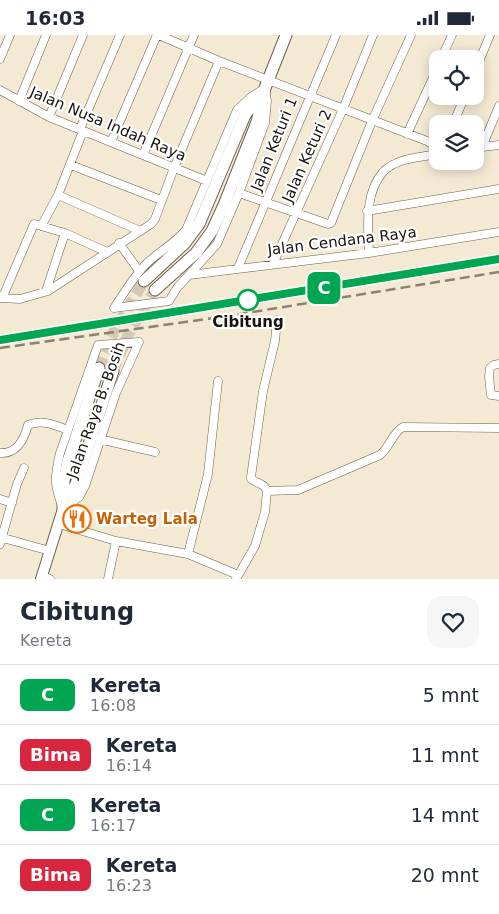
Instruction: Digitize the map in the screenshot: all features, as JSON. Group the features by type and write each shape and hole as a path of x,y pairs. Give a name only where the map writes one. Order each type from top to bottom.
{"main road":[{"path":"155,290 196,253 212,231 257,122 267,84 286,35"},
{"path":"142,276 185,243 199,224 245,115 267,84"},
{"path":"63,509 64,481 68,461 99,368"},
{"path":"63,509 76,484 113,371"}],"street":[{"path":"0,59 10,35"},
{"path":"19,101 46,35"},
{"path":"49,117 83,35"},
{"path":"0,298 4,294 38,224 58,195 120,35"},
{"path":"111,142 158,35 267,84 343,109 427,141"},
{"path":"143,155 194,35"},
{"name":"Jalan Keturi 1","path":"238,268 336,35"},
{"name":"Jalan Keturi 2","path":"274,263 343,109 373,35"},
{"path":"239,193 328,224 333,221 372,121 411,35"},
{"path":"445,50 452,35"},
{"path":"484,50 490,35"},
{"path":"0,298 20,299 46,291 138,230 151,224 155,219 161,199 219,61"},
{"path":"267,84 265,123 217,245 177,288 169,301 114,308 142,276 151,260 186,230 237,110 267,84"},
{"path":"408,134 429,87"},
{"name":"Jalan Nusa Indah Raya","path":"0,90 49,117 207,181"},
{"path":"484,138 499,106"},
{"path":"484,147 499,145"},
{"path":"370,253 367,211 376,183 384,171 394,165 411,158 429,155"},
{"path":"70,165 161,199"},
{"path":"367,211 499,189"},
{"path":"58,195 138,230"},
{"path":"38,224 65,233 107,252"},
{"name":"Jalan Cendana Raya","path":"189,275 274,263 370,253 499,232"},
{"path":"46,291 65,233"},
{"path":"120,243 142,276"},
{"path":"59,524 116,541 188,554 237,577 255,546 265,512 267,491 264,486 251,479 251,477 263,391 277,320"},
{"name":"Jalan Raya B. Bosih","path":"139,342 116,393 99,439 85,486 79,497 63,509 56,490 55,479 60,453 98,345 139,342"},
{"path":"499,364 490,368 489,377 491,395 499,396"},
{"path":"188,554 208,474 218,381"},
{"path":"0,453 10,452 20,446 28,425 36,422 50,423 68,430"},
{"path":"267,491 298,490 380,455 397,431 403,427 499,428"},
{"path":"99,439 156,452"},
{"path":"24,468 17,484 1,539 50,551"},
{"path":"0,499 12,503"},
{"path":"44,578 63,509"},
{"path":"108,579 116,541"}],"tunnel":[{"path":"99,368 114,331 144,281"},
{"path":"113,371 127,337 155,290"}],"railway":[{"path":"0,339 499,259"},
{"path":"0,348 228,316 499,272"}],"train":[{"name":"C","path":"0,340 499,259"}],"place":[{"name":"Cibitung","path":"248,300"},
{"name":"Warteg Lala","path":"77,519"}]}
